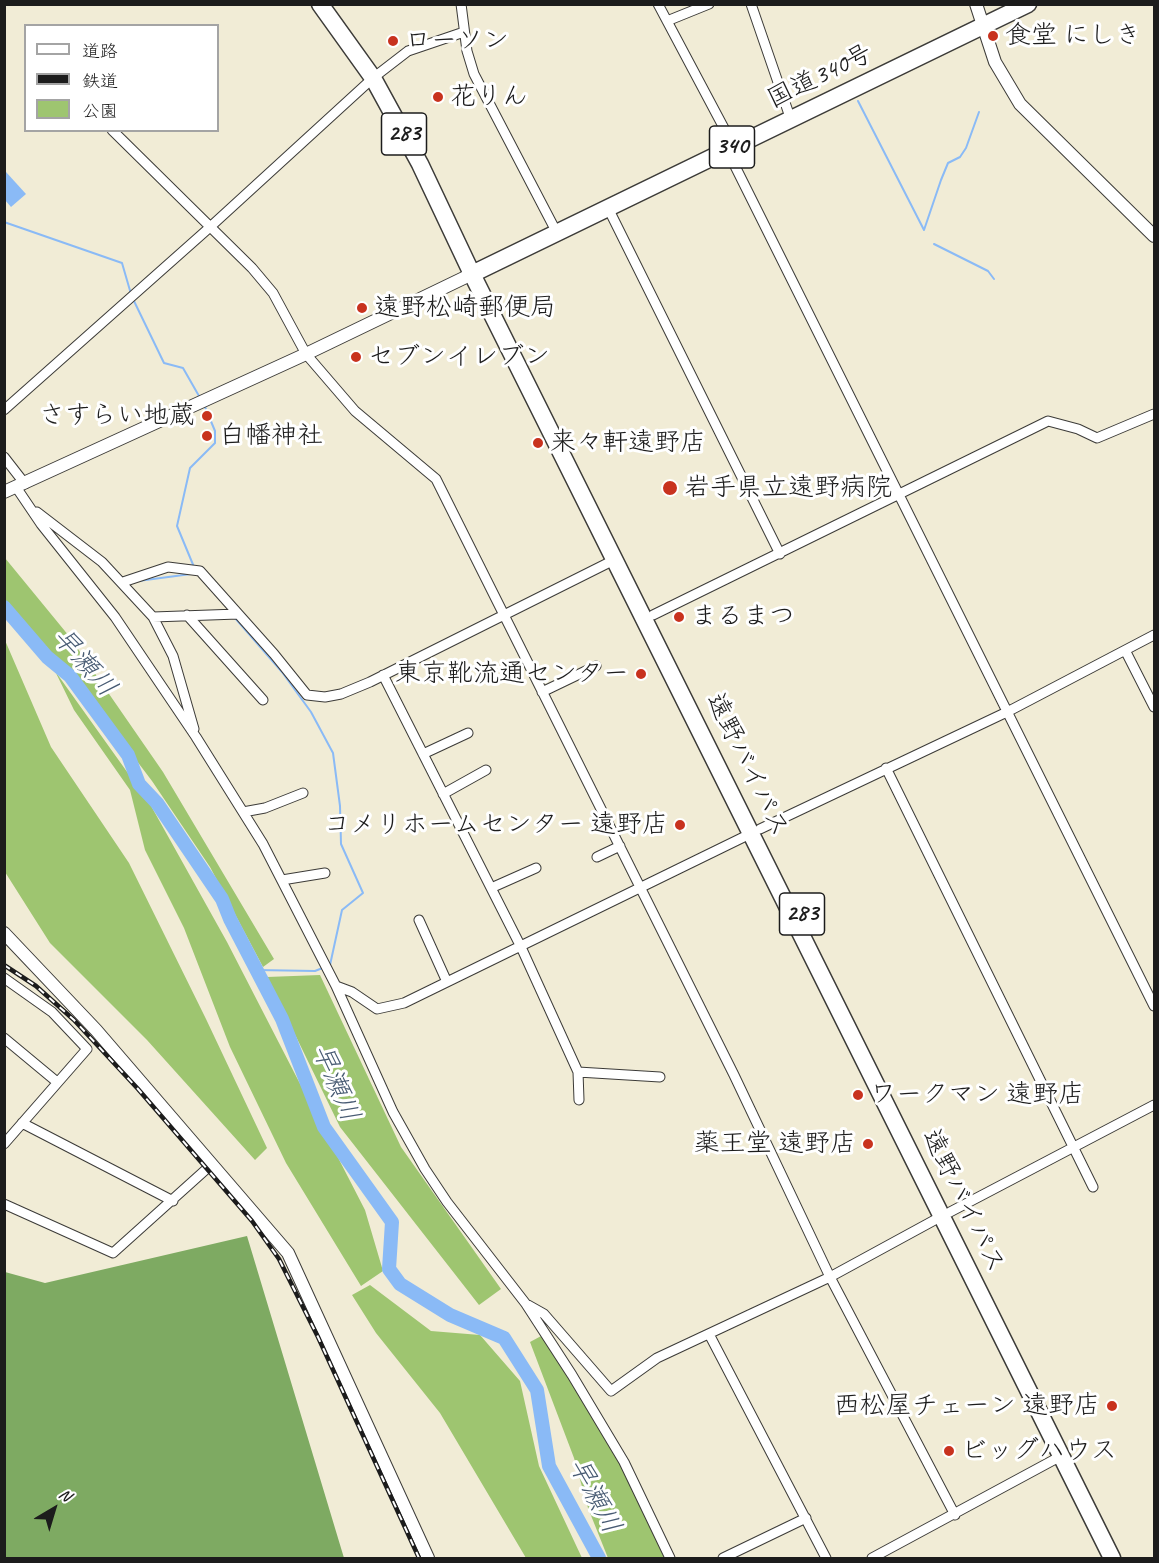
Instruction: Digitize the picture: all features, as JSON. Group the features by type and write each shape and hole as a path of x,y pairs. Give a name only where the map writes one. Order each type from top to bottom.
{"highway":[{"name":"遠野バイパス","path":"320,4 376,75"},
{"name":"遠野バイパス","path":"332,4 415,134 477,271 616,560 756,831"},
{"name":"国道340号","path":"477,271 1028,4"},
{"name":"遠野バイパス","path":"477,271 653,615 756,831 946,1214 1122,1558"},
{"name":"遠野バイパス","path":"946,1214 1112,1558"}],"street":[{"path":"461,4 464,32 474,74 557,233"},
{"path":"658,4 1155,1005"},
{"path":"667,21 709,4"},
{"path":"751,4 791,120"},
{"path":"976,4 981,26 995,62 1020,104 1155,236"},
{"path":"4,410 209,228 376,75 408,51 464,32"},
{"path":"114,132 252,268 273,293 306,354 355,411 436,479 734,1075 830,1277 955,1515"},
{"path":"608,208 780,554"},
{"path":"14,488 306,354 477,271"},
{"path":"653,615 1048,421 1078,429 1097,438 1155,414"},
{"path":"4,457 14,488 115,617 196,737 243,812 282,880 336,986 393,1112 425,1169 447,1202 526,1304 624,1462 670,1558"},
{"path":"30,507 102,561 153,617 172,656 196,737"},
{"path":"123,582 168,567 200,571 274,654 307,695 325,697 341,693 383,675 616,560"},
{"path":"153,617 238,614"},
{"path":"187,615 263,700"},
{"path":"336,986 352,992 377,1009 404,1003 886,768 1009,711 1155,635"},
{"path":"1126,652 1155,707"},
{"path":"542,692 596,666"},
{"path":"383,675 521,947 578,1072 579,1100"},
{"path":"423,754 468,734"},
{"path":"886,768 1093,1187"},
{"path":"443,794 486,770"},
{"path":"243,812 265,808 303,793"},
{"path":"597,858 620,846"},
{"path":"491,888 536,868"},
{"path":"282,880 325,873"},
{"path":"419,920 447,982"},
{"path":"4,933 96,1030 288,1253 428,1558"},
{"path":"4,978 52,1012 87,1049 4,1144"},
{"path":"6,1044 57,1082"},
{"path":"578,1072 660,1077"},
{"path":"526,1304 544,1314 611,1391 657,1358 830,1277 1155,1105"},
{"path":"22,1123 173,1201"},
{"path":"4,1204 113,1253 212,1164"},
{"path":"709,1334 826,1558"},
{"path":"872,1558 1061,1456"},
{"path":"723,1558 806,1518"}],"green space":[{"path":"5,558 69,636 163,772 274,959 263,967 210,867 152,781 71,674 5,601"},
{"path":"4,638 51,747 129,863 206,1019 267,1148 255,1160 147,1040 50,943 5,872"},
{"path":"55,671 150,804 227,942 365,1210 383,1271 361,1286 286,1163 230,1047 184,928 145,850 130,790 74,710"},
{"path":"320,975 401,1147 501,1289 479,1305 340,1127 267,977"},
{"path":"247,1236 344,1558 5,1558 5,1272 45,1283"},
{"path":"370,1285 431,1331 480,1335 520,1381 539,1466 582,1558 526,1558 440,1413 376,1333 352,1295"},
{"path":"543,1335 618,1458 645,1510 664,1558 608,1558 588,1508 574,1458 530,1342"}],"water":[{"path":"6,172 26,194 11,207 5,200"}],"waterway":[{"path":"858,101 924,230 948,163 960,157 966,148 979,112"},
{"path":"4,222 122,263 131,294"},
{"path":"934,244 988,271 994,279"},
{"path":"133,299 164,363 183,368 199,396"},
{"path":"194,567 177,526 190,468 215,443 215,431 205,407"},
{"path":"138,581 191,574"},
{"name":"早瀬川","path":"4,607 47,657 70,676 128,755 139,784 157,803 222,899 282,1019 324,1127 392,1222 389,1269 400,1284 450,1315 504,1338 537,1390 549,1466 599,1558"},
{"path":"235,618 282,672 311,712 333,753 340,806 341,844 363,893 342,910 330,965"},
{"path":"256,970 315,971 325,967"}],"railway":[{"path":"4,965 36,986 74,1020 138,1089 252,1221 279,1259 318,1337 419,1558"}],"place":[{"name":"食堂 にしき","path":"993,36"},
{"name":"ローソン","path":"393,41"},
{"name":"花りん","path":"438,97"},
{"name":"遠野松崎郵便局","path":"362,308"},
{"name":"セブンイレブン","path":"356,357"},
{"name":"さすらい地蔵","path":"207,416"},
{"name":"白幡神社","path":"207,436"},
{"name":"来々軒遠野店","path":"538,443"},
{"name":"岩手県立遠野病院","path":"670,488"},
{"name":"まるまつ","path":"679,617"},
{"name":"東京靴流通センター","path":"641,674"},
{"name":"コメリホームセンター 遠野店","path":"680,825"},
{"name":"ワークマン 遠野店","path":"858,1095"},
{"name":"薬王堂 遠野店","path":"868,1144"},
{"name":"西松屋チェーン 遠野店","path":"1112,1406"},
{"name":"ビッグハウス","path":"949,1451"}]}
